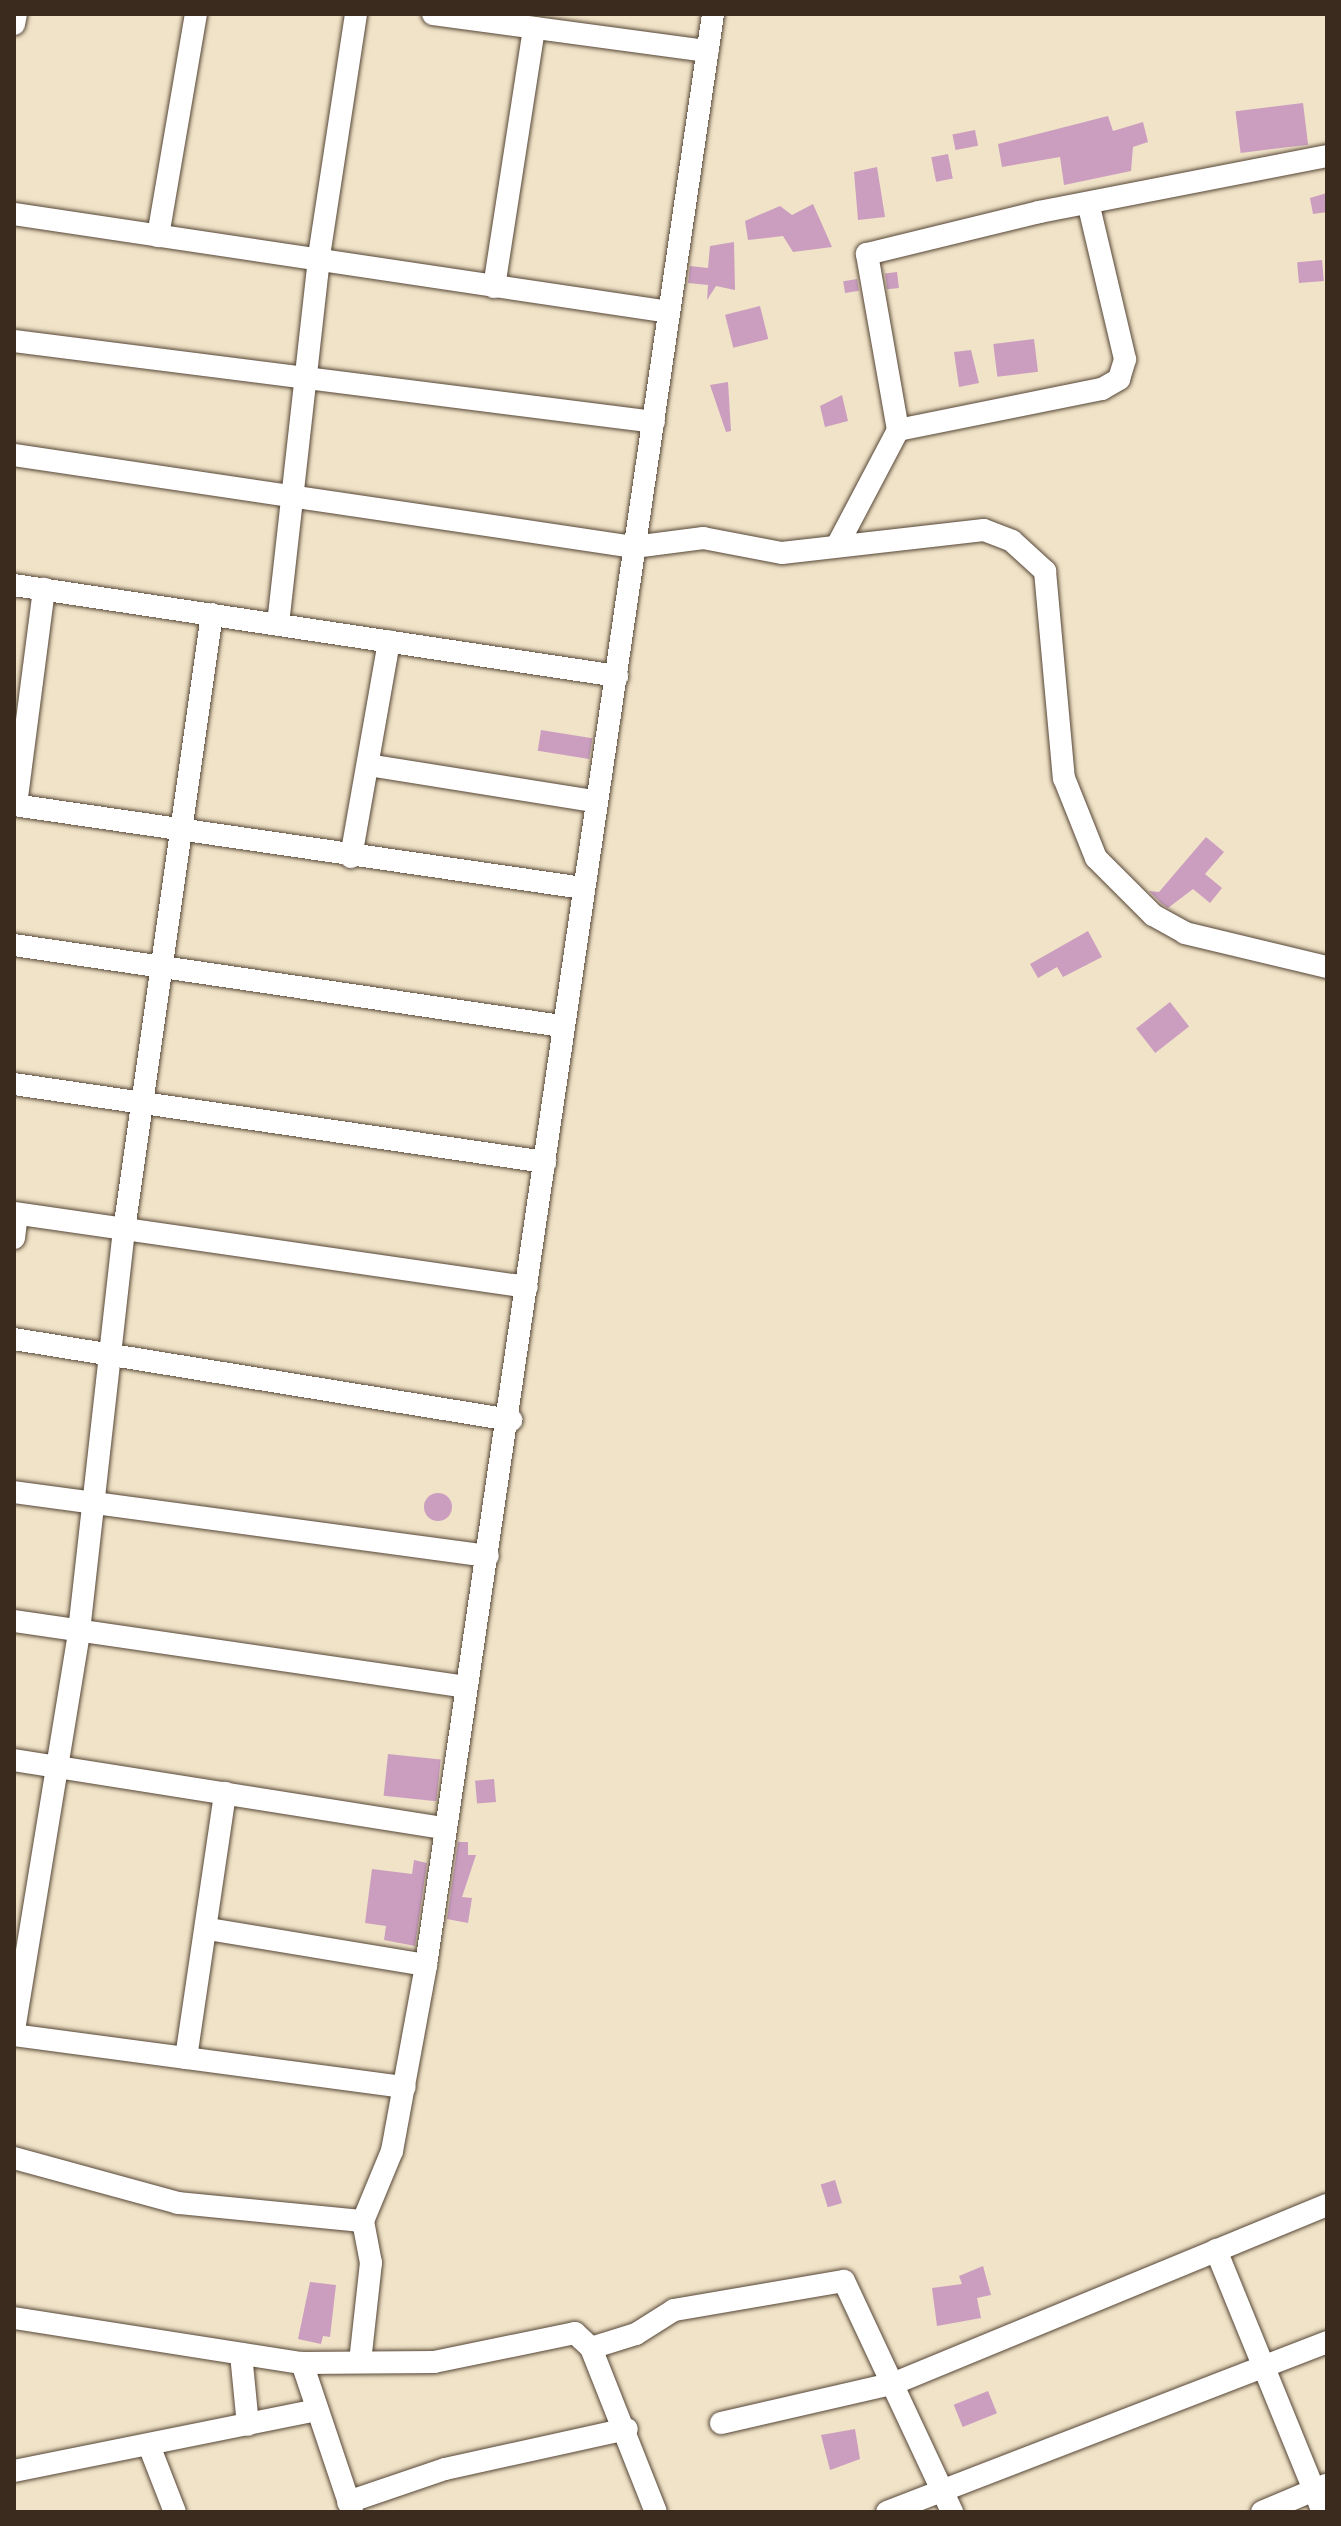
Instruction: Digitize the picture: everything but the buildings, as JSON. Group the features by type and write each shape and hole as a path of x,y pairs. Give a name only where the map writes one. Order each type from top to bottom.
{"street":[{"path":"14,24 16,14"},
{"path":"158,236 196,14"},
{"path":"278,624 319,259 356,14"},
{"path":"433,14 708,51"},
{"path":"360,2362 371,2263 363,2221 392,2151 426,1965 465,1687 511,1420 561,1026 594,801 617,676 713,14"},
{"path":"494,287 534,28"},
{"path":"838,544 898,430 867,254 1088,203 1327,156"},
{"path":"898,430 1102,389 1119,379 1125,359 1088,203"},
{"path":"14,214 669,312"},
{"path":"14,341 654,422"},
{"path":"14,455 634,547 703,538 782,553 958,528 984,530 1034,557 1048,588 1064,778 1096,858 1153,915 1185,933 1327,967"},
{"path":"14,585 617,676"},
{"path":"44,589 15,805 181,833 583,888"},
{"path":"212,614 124,1230 97,1500 79,1631 14,2032 405,2087"},
{"path":"351,857 389,641"},
{"path":"368,765 594,801"},
{"path":"14,945 561,1026"},
{"path":"14,1084 545,1162"},
{"path":"14,1238 16,1213 527,1287"},
{"path":"14,1339 511,1420"},
{"path":"14,1492 97,1500 488,1556"},
{"path":"14,1621 465,1687"},
{"path":"14,1760 444,1828"},
{"path":"186,2058 208,1929 225,1793"},
{"path":"208,1929 426,1965"},
{"path":"14,2158 178,2203 363,2221"},
{"path":"721,2423 895,2383 1327,2205"},
{"path":"1216,2250 1263,2368 1320,2487 1323,2512"},
{"path":"591,2348 636,2334 674,2310 844,2281 895,2383 948,2503"},
{"path":"14,2318 302,2363 434,2362 555,2332 575,2333 591,2348 627,2429 656,2512"},
{"path":"887,2512 948,2503 1327,2342"},
{"path":"241,2354 248,2425"},
{"path":"302,2363 312,2411 350,2507 445,2469 627,2429"},
{"path":"14,2471 150,2448 312,2411"},
{"path":"150,2448 175,2512"},
{"path":"1262,2512 1320,2487"}]}
